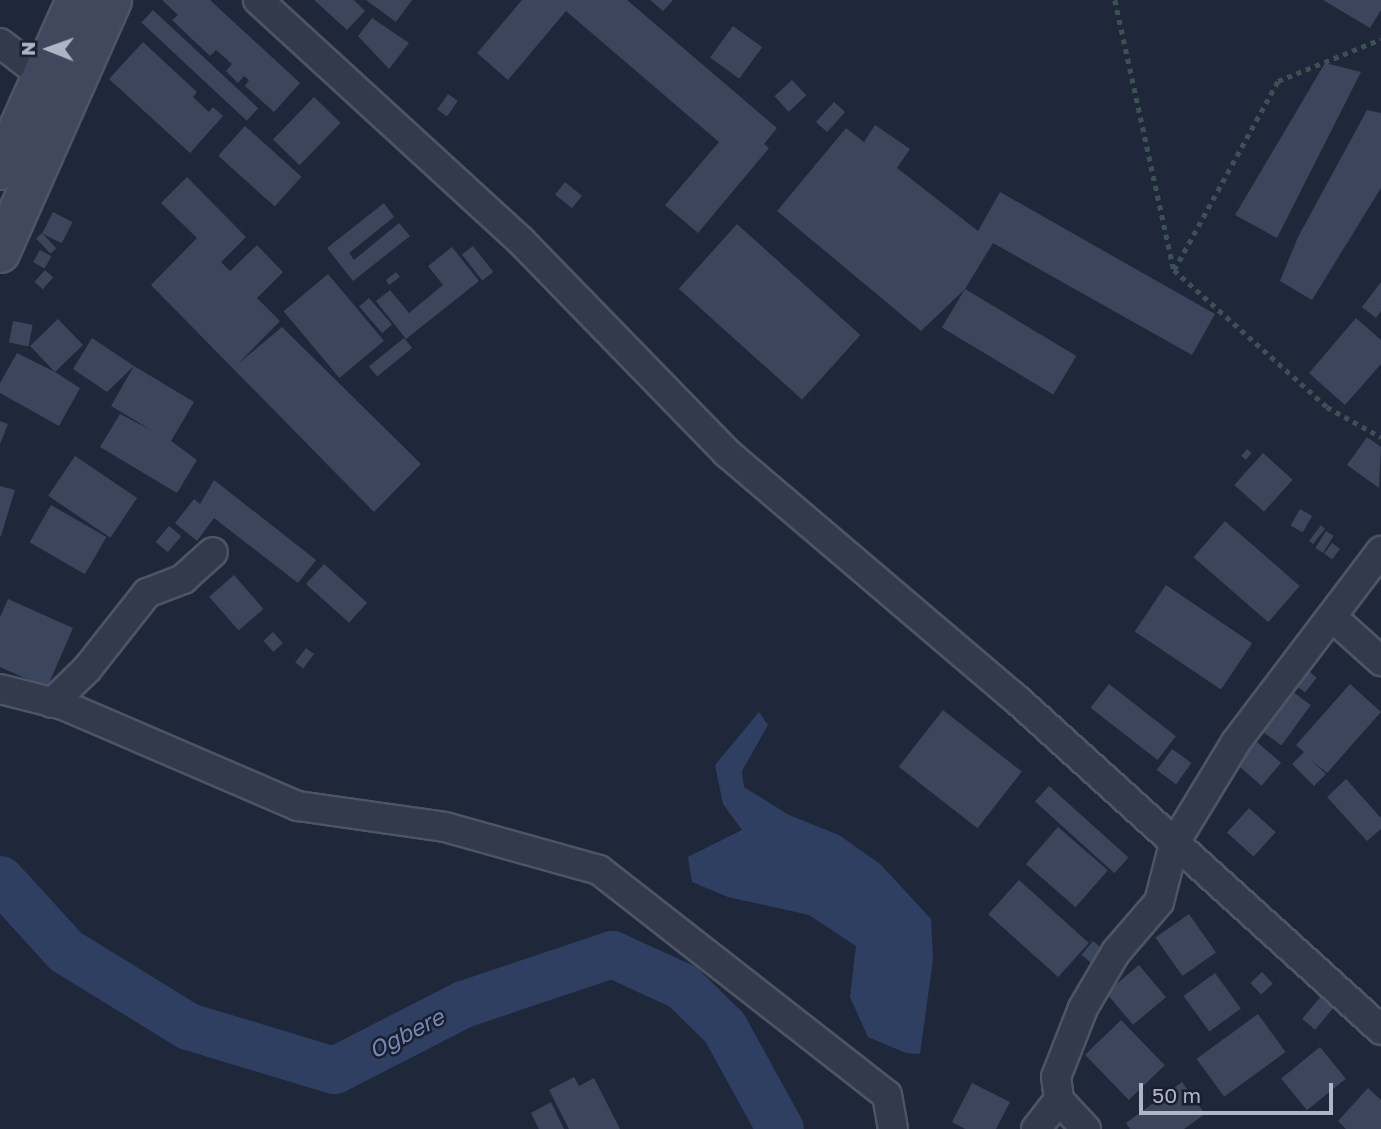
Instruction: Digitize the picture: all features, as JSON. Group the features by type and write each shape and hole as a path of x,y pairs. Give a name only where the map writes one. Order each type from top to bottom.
{"main road":[{"path":"0,170 76,0"},
{"path":"0,253 112,0"}],"street":[{"path":"258,0 521,241 727,453 1013,696 1381,1030"},
{"path":"0,43 43,76"},
{"path":"1086,1129 1059,1100 1056,1077 1083,1008 1116,952 1159,902 1174,844 1236,742 1381,551"},
{"path":"52,703 87,669 147,593 183,579 213,552"},
{"path":"1332,617 1381,661"},
{"path":"0,689 52,703 298,806 445,827 599,870 887,1095 893,1129"},
{"path":"1036,1129 1059,1100"}],"path":[{"path":"1115,0 1174,270 1327,407 1381,437"},
{"path":"1174,270 1278,81 1381,39"}],"water":[{"path":"759,712 768,725 742,771 744,787 789,815 839,835 880,864 931,919 933,959 920,1054 906,1053 868,1037 850,997 856,946 809,915 728,897 692,882 688,857 742,830 723,804 715,765"}],"building":[{"path":"162,0 210,0 300,83 274,112 245,86 249,80 244,76 238,83 226,71 232,64 216,50 210,56 172,20 178,15"},
{"path":"314,0 354,0 365,11 347,30"},
{"path":"366,0 412,0 396,22"},
{"path":"522,0 627,0 777,128 764,144 769,148 698,233 665,205 719,142 566,11 508,80 477,53"},
{"path":"650,0 673,0 663,11"},
{"path":"1323,0 1381,0 1381,10 1370,28"},
{"path":"153,10 258,108 247,121 141,22"},
{"path":"372,18 409,43 389,69 358,36"},
{"path":"733,26 762,47 739,79 710,58"},
{"path":"143,42 197,92 193,97 209,112 213,107 223,116 190,153 109,79"},
{"path":"1325,63 1361,72 1277,238 1235,215"},
{"path":"792,80 806,95 789,112 774,96"},
{"path":"448,94 458,101 447,116 437,110"},
{"path":"314,97 341,123 300,165 273,139"},
{"path":"834,102 845,112 827,132 816,122"},
{"path":"1367,110 1381,113 1381,188 1312,300 1280,281 1298,237"},
{"path":"875,125 910,149 897,168 978,231 1000,192 1215,314 1192,355 993,243 965,289 921,331 777,211 846,128 864,142"},
{"path":"245,126 301,177 275,207 218,156"},
{"path":"187,177 246,237 221,262 230,271 257,245 283,272 257,298 280,321 238,364 282,327 421,464 374,512 151,285 197,238 161,203"},
{"path":"565,182 582,196 572,208 555,194"},
{"path":"384,203 394,217 349,253 354,260 399,223 410,236 353,281 327,248"},
{"path":"53,212 73,222 62,243 42,233"},
{"path":"737,224 860,335 802,400 679,289"},
{"path":"42,233 56,248 50,254 36,238"},
{"path":"473,246 493,272 482,281 462,255"},
{"path":"452,247 479,281 406,339 376,301 390,290 409,313 443,285 428,266"},
{"path":"40,250 51,256 45,269 33,262"},
{"path":"45,270 53,277 43,289 35,282"},
{"path":"396,272 400,277 389,285 386,280"},
{"path":"328,274 384,341 339,378 284,311"},
{"path":"1381,282 1381,311 1376,318 1362,307"},
{"path":"965,289 1076,356 1053,395 942,328"},
{"path":"369,298 392,324 382,333 359,307"},
{"path":"1356,318 1381,340 1381,364 1345,405 1309,373"},
{"path":"58,319 83,345 55,372 30,346"},
{"path":"13,321 33,325 28,346 9,343"},
{"path":"92,338 134,366 107,392 73,369"},
{"path":"404,338 412,348 377,376 369,366"},
{"path":"17,353 80,388 59,426 0,393 0,383"},
{"path":"134,366 194,402 171,441 197,460 177,493 100,447 120,414 153,431 111,406"},
{"path":"0,421 8,424 0,444"},
{"path":"1367,437 1381,447 1379,488 1347,465"},
{"path":"1247,449 1252,453 1246,460 1241,456"},
{"path":"1263,453 1293,480 1264,512 1234,485"},
{"path":"75,456 137,498 110,538 48,496"},
{"path":"214,480 316,560 298,583 214,518 197,541 175,523 194,499 200,504"},
{"path":"0,486 15,490 1,536 0,536"},
{"path":"51,505 106,537 85,574 30,542"},
{"path":"1300,509 1312,516 1303,532 1290,525"},
{"path":"1225,521 1300,586 1268,622 1194,557"},
{"path":"1321,525 1325,529 1313,544 1309,541"},
{"path":"169,526 181,536 168,552 156,542"},
{"path":"1326,531 1334,536 1323,553 1315,548"},
{"path":"1332,543 1340,549 1332,559 1324,553"},
{"path":"324,564 367,603 349,623 306,584"},
{"path":"234,575 264,609 239,631 209,597"},
{"path":"1166,585 1252,643 1221,690 1135,631"},
{"path":"8,599 73,628 47,688 0,667 0,617"},
{"path":"273,632 283,643 273,652 263,641"},
{"path":"306,648 314,654 303,668 295,662"},
{"path":"1306,669 1317,678 1305,693 1294,684"},
{"path":"1109,684 1176,736 1158,760 1091,708"},
{"path":"1350,684 1381,712 1327,773 1310,759 1326,774 1314,786 1292,764 1304,752 1296,745"},
{"path":"1293,692 1311,705 1281,745 1264,732"},
{"path":"943,710 1022,772 977,828 899,767"},
{"path":"1257,742 1281,763 1261,786 1237,765"},
{"path":"1172,749 1191,763 1176,784 1157,770"},
{"path":"1346,779 1381,818 1381,829 1367,841 1327,797"},
{"path":"1049,786 1129,858 1114,873 1035,802"},
{"path":"1249,808 1276,832 1254,857 1227,833"},
{"path":"1058,827 1108,870 1076,907 1026,864"},
{"path":"1019,880 1089,943 1058,977 988,914"},
{"path":"1189,914 1216,953 1182,976 1155,938"},
{"path":"1093,941 1105,951 1094,965 1081,955"},
{"path":"1139,965 1166,997 1133,1025 1106,993"},
{"path":"1262,972 1273,984 1261,995 1250,983"},
{"path":"1215,973 1241,1009 1209,1032 1183,996"},
{"path":"1322,995 1335,1006 1315,1030 1302,1019"},
{"path":"1258,1014 1286,1052 1224,1097 1197,1059"},
{"path":"1121,1020 1165,1065 1129,1100 1085,1055"},
{"path":"1320,1047 1346,1079 1307,1110 1281,1078"},
{"path":"574,1077 579,1086 594,1078 620,1129 569,1129 549,1090"},
{"path":"1182,1082 1205,1114 1184,1129 1130,1129 1126,1123"},
{"path":"972,1083 1010,1102 996,1129 965,1129 952,1122"},
{"path":"1368,1088 1381,1100 1381,1129 1346,1129 1338,1121"},
{"path":"551,1102 564,1129 539,1129 531,1113"}],"waterway":[{"name":"Ogbere","path":"0,879 66,951 188,1026 334,1070 463,1004 612,954 682,986 724,1027 780,1129"}]}
